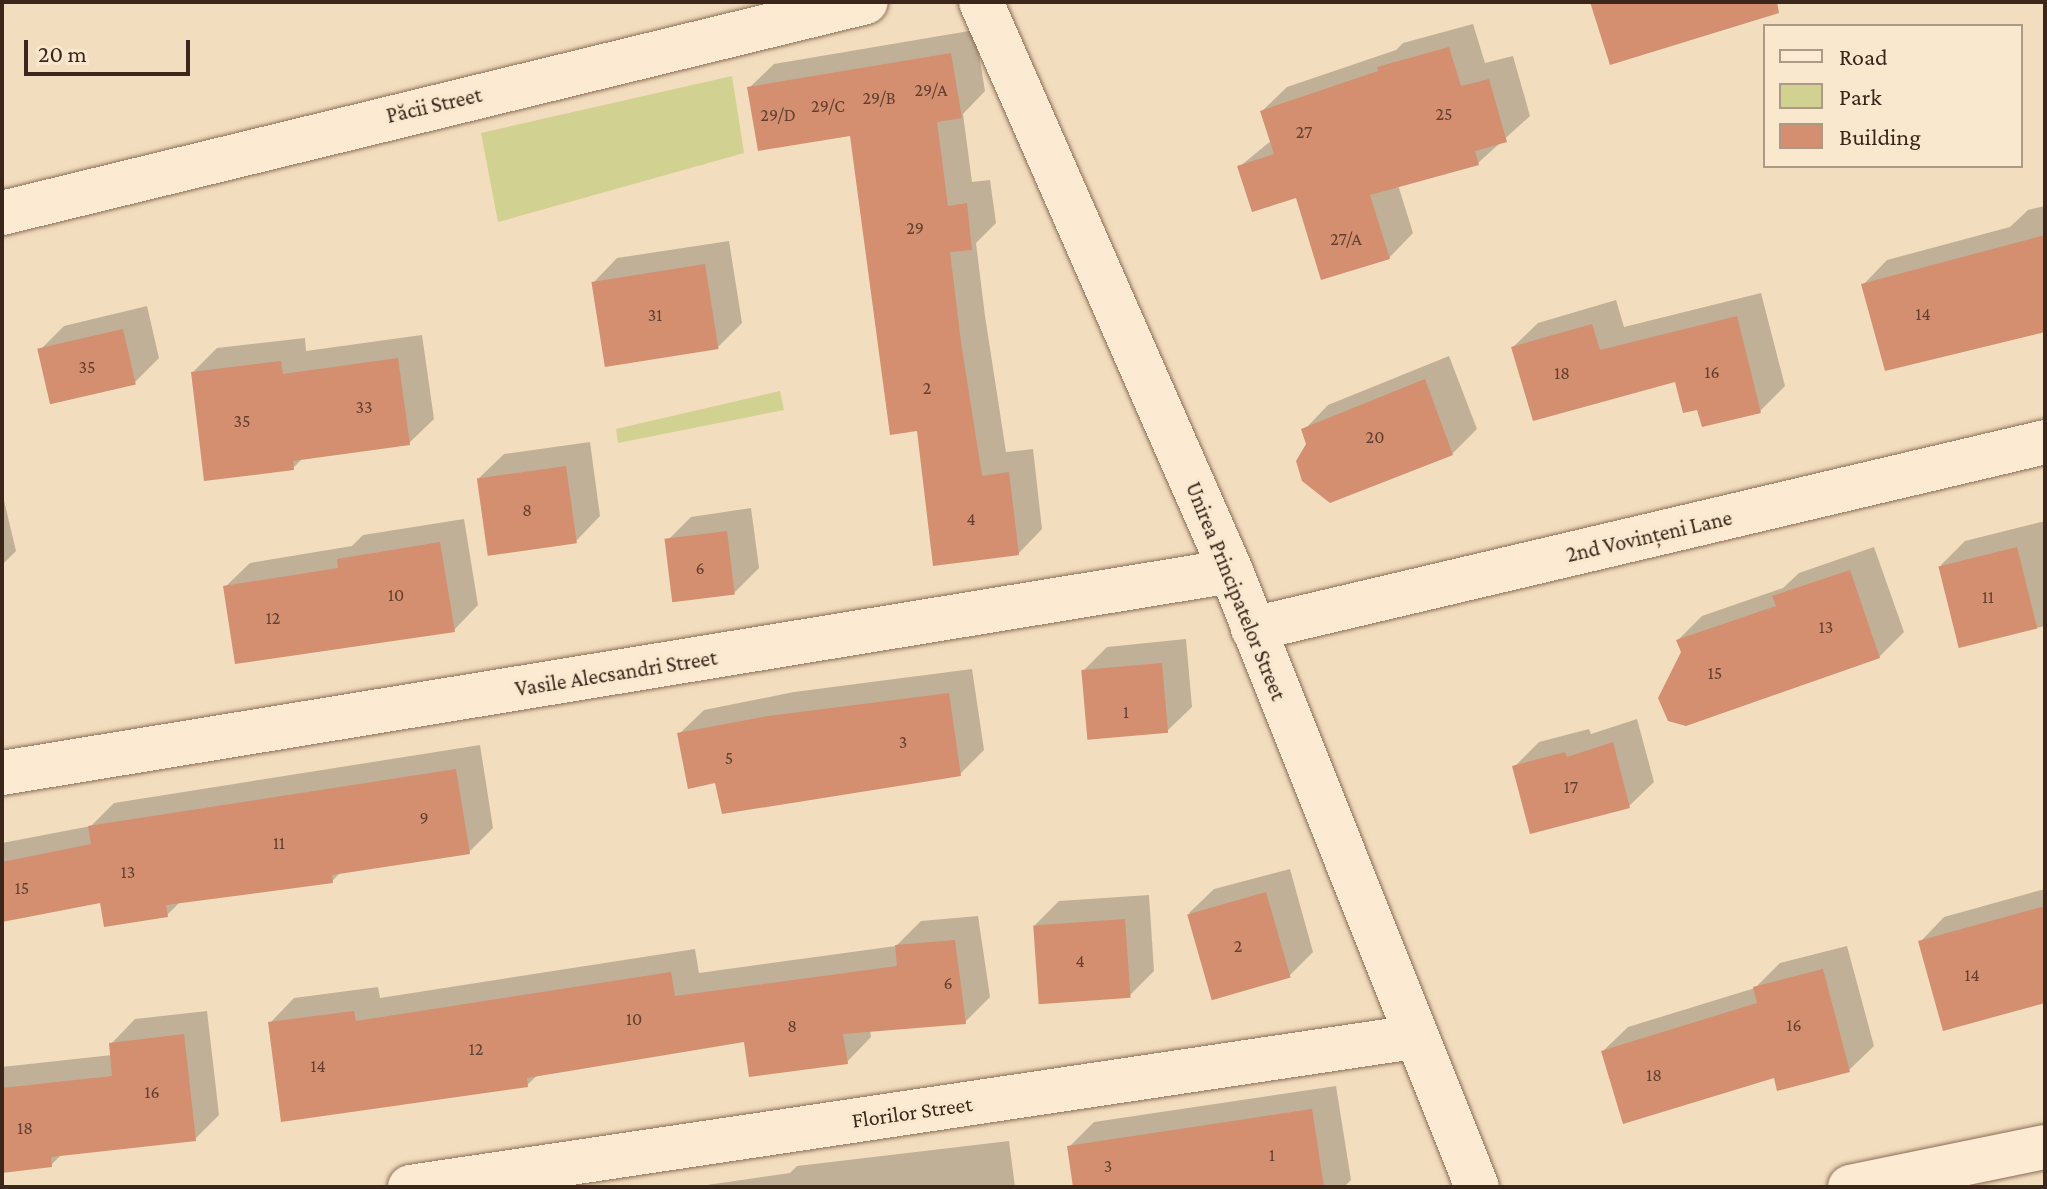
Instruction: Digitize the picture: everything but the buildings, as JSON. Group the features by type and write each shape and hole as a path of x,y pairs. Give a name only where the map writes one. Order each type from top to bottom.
{"street":[{"name":"Păcii Street","path":"2,213 866,2"},
{"name":"Unirea Principatelor Street","path":"981,2 1231,571 1414,1037 1477,1187"},
{"name":"2nd Vovințeni Lane","path":"1253,629 2045,442"},
{"name":"Vasile Alecsandri Street","path":"2,773 1231,571"},
{"name":"Florilor Street","path":"410,1187 1414,1037"},
{"path":"1850,1187 2045,1147"}],"green space":[{"path":"732,76 744,153 498,222 481,133"},
{"path":"780,391 784,410 618,443 616,429"}]}
